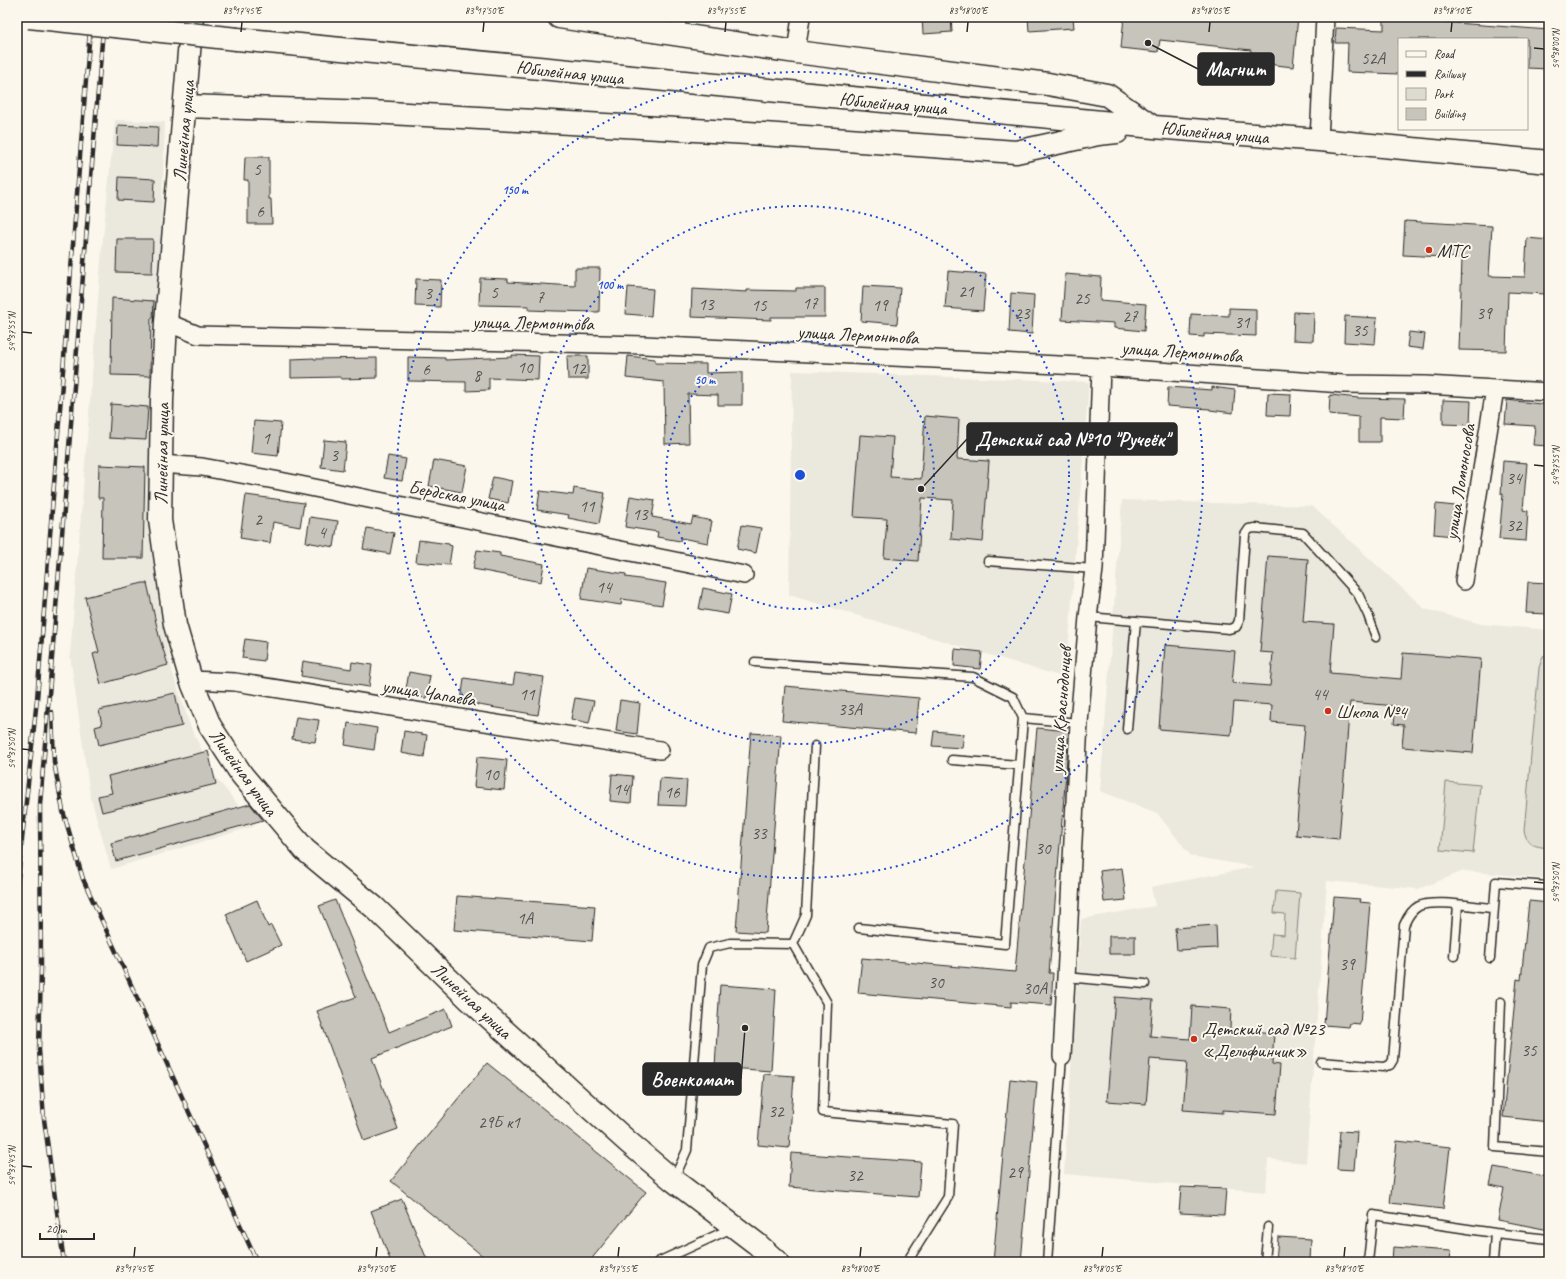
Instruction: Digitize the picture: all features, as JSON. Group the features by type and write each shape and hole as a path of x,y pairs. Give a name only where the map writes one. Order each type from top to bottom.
{"main road":[{"name":"Юбилейная улица","path":"29,17 237,39 1154,127 1320,140 1549,162"},
{"name":"Линейная улица","path":"192,17 166,322 160,464 160,520 163,553 175,625 191,680 210,726 242,776 305,850 375,908 470,1000 628,1142 673,1180 734,1226 778,1262"},
{"path":"559,17 681,26 796,52 1048,84 1108,95 1154,127"},
{"path":"185,106 371,112 748,132 1016,152 1098,134 1154,127"}],"street":[{"path":"796,52 801,17"},
{"path":"1320,140 1326,17"},
{"name":"улица Лермонтова","path":"166,322 198,335 644,345 1100,367 1343,384 1425,385 1549,392"},
{"name":"улица Краснодонцев","path":"1062,1056 1065,977 1080,723 1088,617 1094,569 1100,367"},
{"name":"улица Ломоносова","path":"1464,581 1495,389"},
{"name":"Бердская улица","path":"160,464 202,467 280,481 744,575"},
{"name":"улица Чапаева","path":"191,680 235,682 660,750"}],"lane":[{"path":"1088,617 1229,629 1236,627 1239,621 1245,534 1249,529 1255,528 1302,533 1358,594 1368,615 1376,638"},
{"path":"988,561 1094,569"},
{"path":"1127,729 1136,621"},
{"path":"755,662 973,677 1013,697 1023,718 1005,944 859,928"},
{"path":"1023,718 1080,723"},
{"path":"793,944 806,915 815,746"},
{"path":"952,760 1019,765"},
{"path":"1490,958 1496,882 1549,886"},
{"path":"1321,1062 1384,1066 1390,1065 1393,1060 1404,925 1408,915 1418,907 1430,903 1494,908"},
{"path":"1454,956 1458,905"},
{"path":"673,1180 687,1150 702,966 709,948 730,943 793,944"},
{"path":"793,944 827,1003 823,1112 953,1124 948,1197 907,1262"},
{"path":"1065,977 1145,984"},
{"path":"1501,1002 1495,1147 1549,1152"},
{"path":"1047,1262 1062,1056"},
{"path":"1368,1262 1373,1214 1495,1233 1549,1239"},
{"path":"658,1262 734,1226"},
{"path":"1265,1262 1268,1227"},
{"path":"1493,1262 1495,1233"}],"shaded area":[{"path":"115,120 165,122 155,394 150,478 152,555 162,624 173,674 191,728 214,775 255,826 111,869 90,795 70,655 102,248"},
{"path":"792,371 1089,382 1066,678 789,595"},
{"name":"Школа №4","path":"1122,500 1312,506 1425,609 1481,624 1549,630 1549,879 1464,871 1418,889 1327,881 1306,1163 1268,1159 1266,1192 1064,1174 1081,919 1155,906 1151,887 1254,867 1191,856 1157,813 1100,791"}],"green space":[{"path":"1549,654 1549,848 1539,847 1532,844 1527,840 1524,831 1539,668 1543,656"},
{"path":"1446,782 1480,785 1473,853 1440,850"},
{"path":"1276,891 1300,893 1295,958 1270,956 1272,934 1284,935 1285,914 1274,913"}],"building":[{"path":"922,17 951,17 952,32 923,34"},
{"path":"1028,17 1073,17 1074,28 1029,31"},
{"path":"1124,17 1298,17 1293,67 1250,62 1251,50 1160,40 1158,52 1121,48"},
{"path":"1384,17 1416,17 1416,20 1549,30 1549,69 1528,68 1528,38 1398,38 1398,74 1347,72 1348,43 1335,43 1336,28 1384,30"},
{"path":"118,125 158,127 157,147 117,145"},
{"path":"245,157 269,157 269,199 271,199 272,224 248,224 248,180 244,180"},
{"path":"119,177 155,179 154,202 118,200"},
{"path":"1405,221 1492,226 1489,276 1525,277 1527,238 1549,240 1549,287 1545,294 1508,292 1506,351 1459,350 1462,258 1403,255"},
{"path":"117,239 153,239 152,273 116,272"},
{"path":"575,268 600,268 599,312 529,310 529,306 479,305 480,278 508,279 508,282 575,286"},
{"path":"948,271 986,274 983,311 945,308"},
{"path":"1065,274 1101,277 1100,300 1146,304 1144,331 1114,328 1114,323 1062,320"},
{"path":"416,279 441,280 440,307 415,306"},
{"path":"863,286 900,288 897,324 861,321"},
{"path":"628,287 653,289 651,316 626,314"},
{"path":"796,288 825,288 825,317 771,317 771,320 691,317 692,289 747,292 747,290 796,291"},
{"path":"1011,293 1034,295 1032,334 1009,332"},
{"path":"112,298 154,301 153,318 151,318 150,376 111,375"},
{"path":"1229,308 1256,309 1256,336 1204,334 1204,337 1190,336 1191,314 1229,316"},
{"path":"1294,312 1314,313 1313,341 1293,340"},
{"path":"1345,316 1377,318 1375,344 1344,342"},
{"path":"1409,332 1425,334 1423,349 1407,347"},
{"path":"512,355 539,356 538,380 489,378 489,390 466,391 466,382 408,381 408,357 445,358 445,360 512,357"},
{"path":"567,356 588,356 588,379 568,379"},
{"path":"628,356 655,359 655,363 706,364 706,373 742,372 742,405 718,405 718,395 688,394 689,443 665,444 664,382 626,378"},
{"path":"377,358 377,378 291,378 291,359"},
{"path":"1168,387 1212,390 1212,387 1235,390 1233,413 1210,409 1167,406"},
{"path":"1268,393 1291,394 1290,416 1267,415"},
{"path":"1330,395 1359,398 1405,399 1404,418 1380,417 1380,442 1359,442 1359,417 1329,414"},
{"path":"1443,400 1471,401 1470,425 1443,424"},
{"path":"1507,400 1549,405 1549,446 1533,445 1535,426 1505,424"},
{"path":"111,404 148,407 146,440 109,438"},
{"path":"925,416 959,419 957,459 989,461 983,542 951,539 953,500 922,498 918,561 884,558 887,519 854,517 860,435 893,437 890,477 921,479"},
{"path":"254,421 281,423 278,456 251,453"},
{"path":"324,440 346,442 343,470 321,467"},
{"path":"388,456 406,459 402,481 384,478"},
{"path":"434,460 467,466 462,492 429,486"},
{"path":"1503,461 1527,463 1523,510 1528,511 1526,541 1499,539 1503,494 1501,494"},
{"path":"99,465 145,467 143,558 102,558 103,498 98,498"},
{"path":"493,477 512,481 508,503 488,499"},
{"path":"574,488 605,493 599,524 568,518 569,515 537,510 540,491 573,495"},
{"path":"246,495 304,503 300,527 273,522 270,543 240,538"},
{"path":"630,496 655,500 652,517 691,524 693,517 712,521 708,543 681,538 680,541 657,537 658,532 625,527"},
{"path":"1436,504 1455,506 1453,536 1434,534"},
{"path":"310,517 338,521 334,547 306,542"},
{"path":"742,525 761,528 756,553 737,549"},
{"path":"367,528 394,533 390,554 363,549"},
{"path":"419,540 449,544 452,546 449,565 416,562"},
{"path":"477,550 500,553 500,556 544,564 541,582 473,569"},
{"path":"1268,556 1308,559 1303,622 1334,624 1330,673 1401,679 1403,653 1481,659 1473,753 1402,747 1404,725 1394,724 1396,706 1350,702 1339,839 1296,835 1305,725 1271,722 1272,705 1234,702 1231,735 1159,729 1165,645 1235,651 1232,683 1270,686 1273,653 1260,652"},
{"path":"586,568 626,574 626,577 666,583 662,605 622,599 621,605 581,599"},
{"path":"1528,582 1549,583 1549,614 1526,613"},
{"path":"147,583 159,636 168,665 101,684 93,654 99,652 85,597"},
{"path":"703,588 732,594 728,614 699,609"},
{"path":"245,639 266,642 264,661 242,658"},
{"path":"955,649 982,652 980,669 954,666"},
{"path":"303,661 351,669 352,662 372,665 369,687 301,676"},
{"path":"409,672 430,676 426,698 405,695"},
{"path":"515,673 544,677 538,715 461,702 464,678 513,685"},
{"path":"785,686 919,698 916,733 782,721"},
{"path":"175,693 182,726 99,745 95,727 102,725 99,710"},
{"path":"575,698 594,701 589,723 571,719"},
{"path":"620,700 640,703 637,734 616,731"},
{"path":"296,717 319,720 315,742 292,739"},
{"path":"348,723 377,728 374,750 345,745"},
{"path":"1037,728 1069,731 1049,973 1053,973 1051,1005 1011,1002 1011,1007 858,993 862,958 1015,972"},
{"path":"404,731 427,735 424,757 401,753"},
{"path":"934,731 964,734 962,748 932,746"},
{"path":"751,733 781,735 766,933 736,931"},
{"path":"208,751 216,784 102,812 98,796 112,793 108,776"},
{"path":"477,757 507,760 504,790 474,787"},
{"path":"612,774 633,776 631,803 610,801"},
{"path":"660,778 687,780 685,806 658,805"},
{"path":"250,804 263,820 116,861 111,843"},
{"path":"1122,868 1126,900 1104,902 1100,871"},
{"path":"457,896 595,906 592,941 454,930"},
{"path":"1334,897 1360,899 1359,902 1370,903 1360,1024 1350,1023 1349,1027 1324,1025"},
{"path":"257,900 268,927 271,925 281,945 246,961 226,914"},
{"path":"335,900 389,1032 446,1009 452,1026 372,1058 398,1129 364,1141 317,1011 356,997 319,906"},
{"path":"1529,901 1549,903 1549,1122 1503,1117 1517,979 1521,980"},
{"path":"1216,925 1217,948 1177,950 1175,928"},
{"path":"1109,936 1135,936 1135,954 1109,954"},
{"path":"720,985 776,989 771,1071 715,1067"},
{"path":"1115,997 1153,1000 1150,1036 1190,1039 1192,1006 1231,1009 1230,1029 1274,1033 1272,1064 1280,1065 1276,1114 1223,1110 1223,1113 1183,1110 1187,1062 1150,1059 1146,1104 1107,1101"},
{"path":"487,1063 646,1192 589,1262 490,1262 391,1181"},
{"path":"764,1074 794,1076 789,1148 758,1145"},
{"path":"1010,1079 1037,1082 1021,1262 993,1262"},
{"path":"1340,1131 1357,1132 1354,1170 1337,1169"},
{"path":"1397,1141 1450,1147 1443,1209 1390,1203"},
{"path":"791,1153 921,1162 918,1197 789,1187"},
{"path":"1494,1167 1549,1177 1549,1230 1498,1220 1504,1188 1490,1185"},
{"path":"1181,1187 1226,1189 1224,1215 1179,1213"},
{"path":"402,1199 428,1262 391,1262 371,1211"},
{"path":"1278,1237 1311,1239 1310,1262 1276,1262"},
{"path":"1393,1247 1451,1251 1450,1262 1392,1262"}],"railway":[{"path":"17,886 37,699 91,17"},
{"path":"64,1262 44,1119 39,1050 41,968 40,805 104,17"},
{"path":"52,712 54,762 63,811 83,879 257,1262"}],"place":[{"name":"Магнит","path":"1148,43"},
{"name":"МТС","path":"1429,250"},
{"name":"Детский сад №10 \"Ручеёк\"","path":"921,489"},
{"name":"Школа №4","path":"1328,711"},
{"name":"Военкомат","path":"745,1028"},
{"name":"Детский сад №23 «Дельфинчик»","path":"1194,1039"}]}
